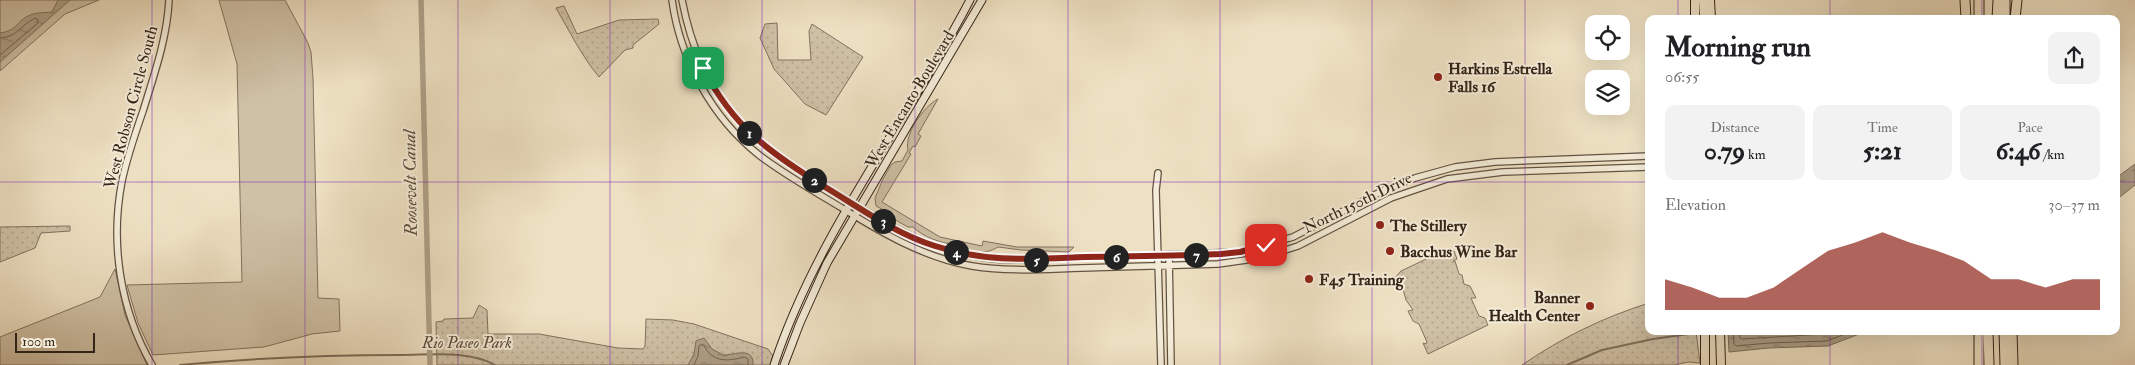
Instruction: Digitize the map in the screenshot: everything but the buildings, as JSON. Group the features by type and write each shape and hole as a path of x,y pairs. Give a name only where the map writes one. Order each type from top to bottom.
{"highway":[{"path":"1965,0 1966,15"},
{"path":"1979,0 1979,15"},
{"path":"1997,15 1998,0"},
{"path":"2005,0 2005,15"},
{"path":"2016,15 2017,0"},
{"path":"1979,335 1979,365"},
{"path":"1988,335 1989,365"},
{"path":"2004,335 2005,365"},
{"path":"2012,335 2013,365"}],"main road":[{"name":"West Encanto Boulevard","path":"854,210 970,0"},
{"name":"West Encanto Boulevard","path":"854,210 982,0"},
{"path":"1695,0 1695,15"},
{"path":"1703,0 1704,15"},
{"path":"1710,0 1711,15"},
{"path":"774,365 790,320 813,270 854,210"},
{"path":"784,365 816,287 854,210"},
{"path":"1705,335 1705,365"},
{"path":"1720,335 1722,365"}],"street":[{"name":"West Robson Circle South","path":"152,365 133,325 124,296 118,257 117,222 122,179 161,54 169,0"},
{"path":"672,0 680,34 692,68 710,100 726,123 748,146 768,162 854,210"},
{"path":"682,0 687,26 698,56 712,84 734,116 751,135 772,153 854,210"},
{"name":"North 150th Drive","path":"854,210 934,246 970,256 1003,260 1240,252 1273,244 1315,227 1386,189 1426,174 1465,165 1495,162 1645,156"},
{"name":"North 150th Drive","path":"854,210 904,244 931,255 970,266 1003,270 1227,263 1283,251 1306,242 1391,198 1434,182 1468,175 1502,172 1645,167"},
{"path":"1158,173 1156,190 1161,365"},
{"path":"1386,189 1391,198"},
{"path":"1169,255 1171,365"},
{"path":"1003,260 1003,270"}],"green space":[{"path":"0,0 99,0 65,14 0,71"},
{"path":"219,0 285,0 308,43 311,52 313,78 318,298 339,299 340,331 312,334 264,347 153,355 138,323 127,285 242,282 237,64"},
{"path":"564,6 577,34 619,20 658,19 659,24 633,45 633,48 625,50 599,77 581,52 556,8"},
{"path":"777,23 778,60 811,60 809,31 812,24 863,57 826,115 805,104 774,69 760,38 765,24"},
{"path":"938,99 918,134 921,136 915,147 913,146 909,153 911,154 882,202 940,237 982,246 983,241 1017,247 1074,247 1069,252 998,247 982,252 966,250 954,247 955,244 938,241 913,227 908,227 890,217 891,214 876,206 875,198 883,179 891,165 902,161 908,150 909,136 916,121"},
{"path":"70,226 70,231 41,233 35,248 0,262 0,227"},
{"path":"1443,251 1454,251 1457,259 1453,261 1455,261 1459,274 1462,275 1464,284 1470,286 1476,298 1471,298 1479,316 1485,318 1488,325 1428,354 1423,343 1426,344 1427,342 1419,324 1413,321 1408,311 1413,310 1406,300 1403,289 1396,287 1393,280 1401,271"},
{"path":"115,269 125,315 147,365 0,365 0,337 100,297"},
{"path":"1645,304 1645,335 1696,335 1700,363 1688,362 1674,365 1522,365 1583,329"},
{"name":"Rio Paseo Park","path":"479,305 487,310 488,334 539,334 618,348 643,349 645,346 646,319 673,320 694,324 768,349 773,356 770,365 437,365 436,322 443,321 444,319 473,318"}],"water":[{"path":"58,0 70,0 0,62 0,33 10,30 31,15 52,12"},
{"path":"2135,164 2135,185 2120,197 2120,175"},
{"path":"1728,335 1857,335 1828,346 1769,348 1729,352"},
{"path":"704,338 712,349 723,355 747,353 752,359 753,365 688,365 694,354 696,341"}],"waterway":[{"name":"Roosevelt Canal","path":"421,0 430,365"},
{"path":"1567,365 1602,350 1682,335"},
{"path":"180,365 291,357 437,354 473,357 495,365"}],"place":[{"name":"Harkins Estrella Falls 16","path":"1438,77"},
{"name":"The Stillery","path":"1380,225"},
{"name":"Bacchus Wine Bar","path":"1390,251"},
{"name":"F45 Training","path":"1309,279"},
{"name":"Banner Health Center","path":"1590,306"}],"route":[{"path":"703,68 716,92 734,116 751,135 772,153 887,224 934,246 970,256 1018,260 1221,254 1240,252 1266,245"}]}
